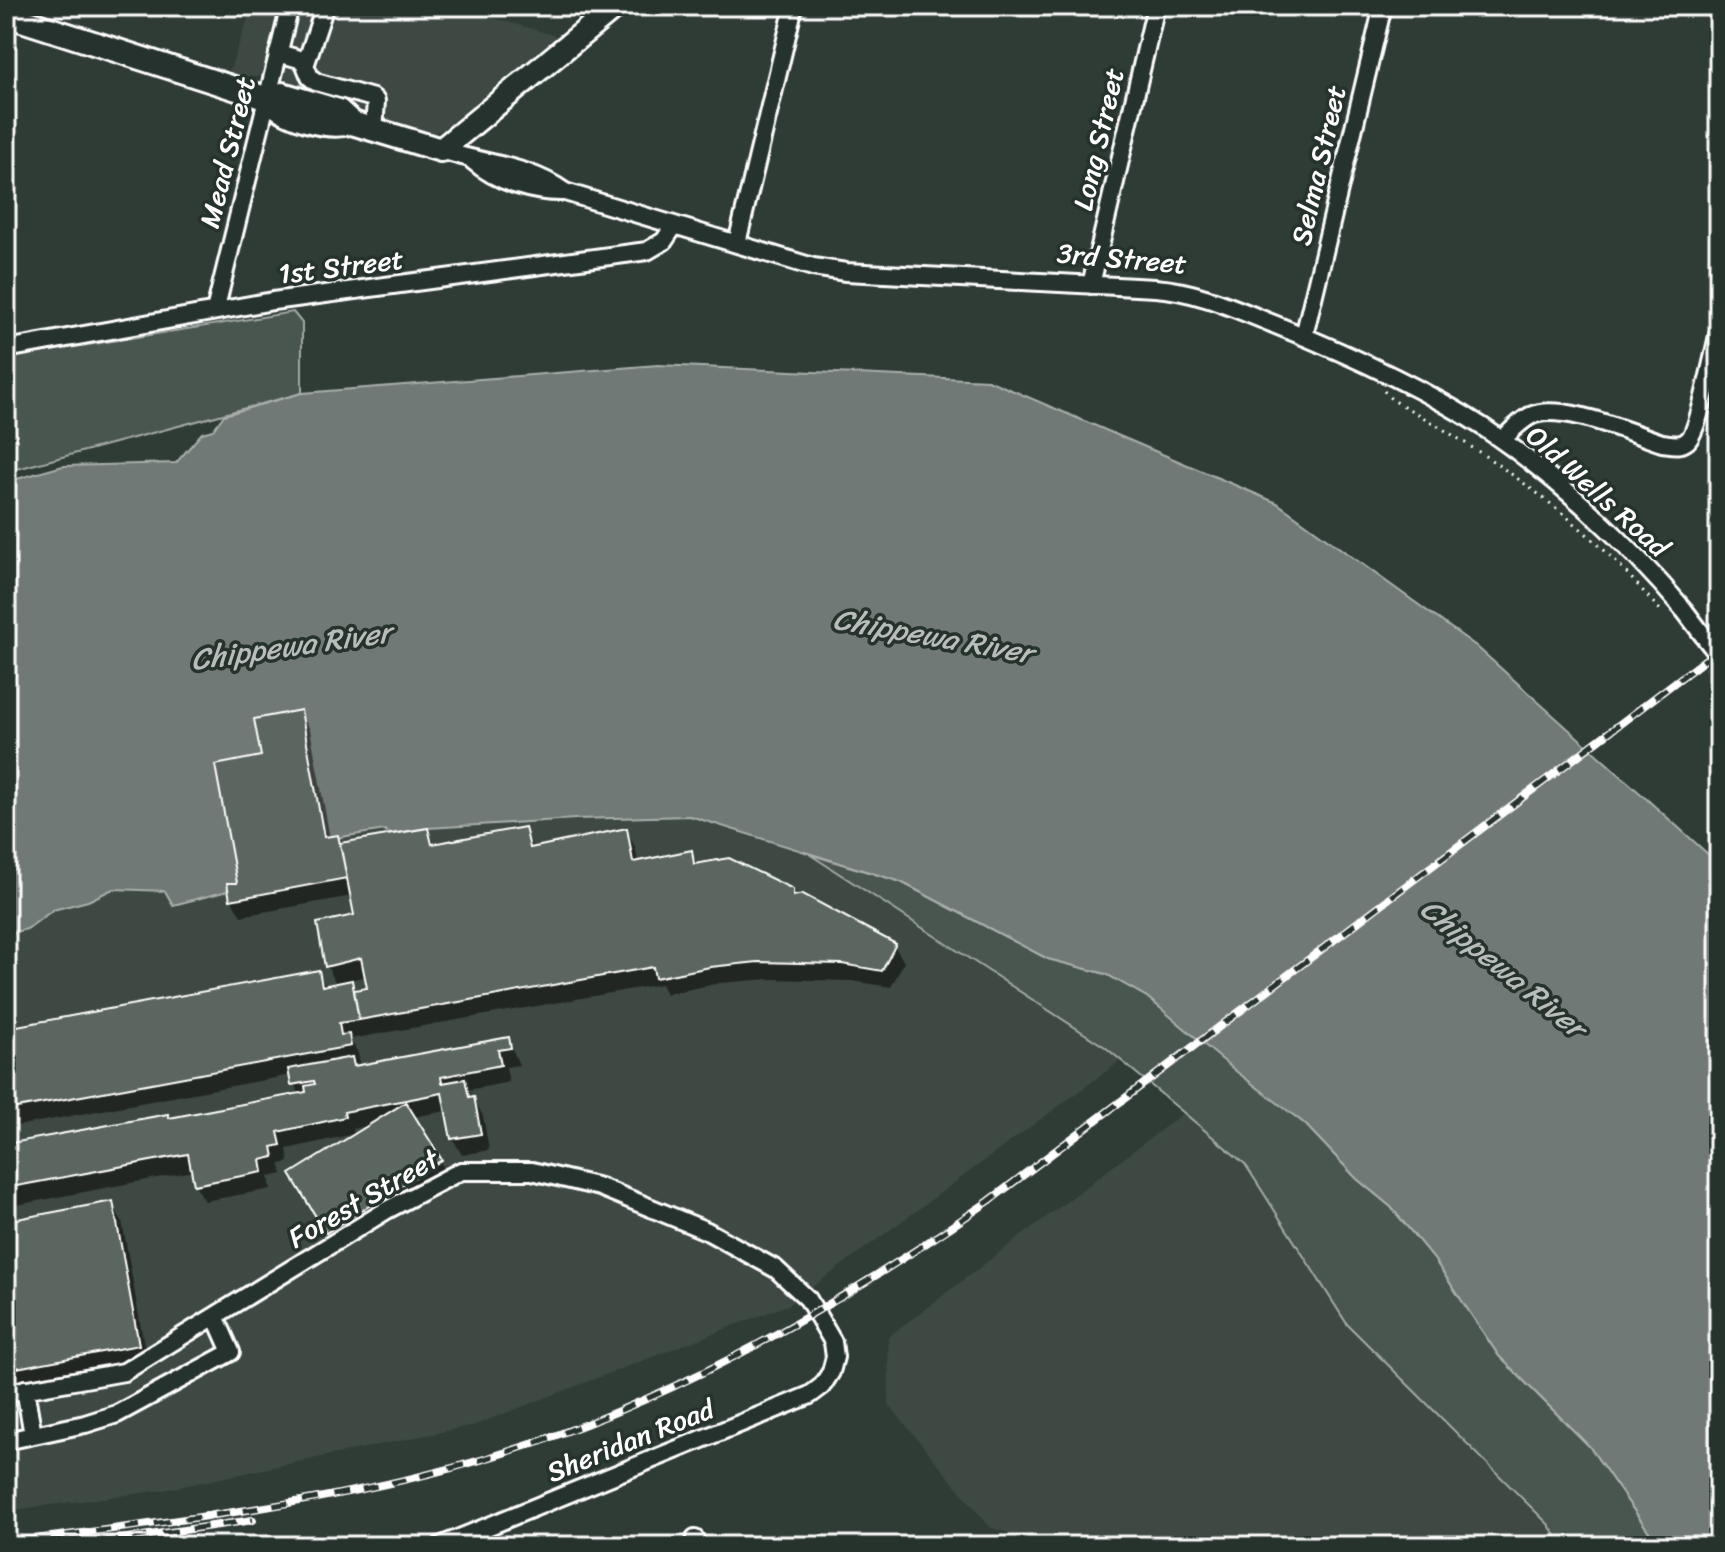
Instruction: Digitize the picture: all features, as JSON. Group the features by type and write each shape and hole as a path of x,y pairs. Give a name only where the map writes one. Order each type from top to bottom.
{"main road":[{"path":"441,150 616,6"},
{"name":"3rd Street","path":"6,15 268,99 282,94 339,111 352,123 441,150"}],"street":[{"name":"Mead Street","path":"215,311 290,6"},
{"path":"325,6 306,63 310,77 316,82 373,98 376,101 374,129"},
{"path":"737,243 794,6"},
{"name":"Long Street","path":"1091,285 1156,6"},
{"name":"Selma Street","path":"1304,336 1383,6"},
{"path":"278,53 306,63"},
{"name":"3rd Street","path":"441,150 473,161 489,175 545,193 565,192 813,267 846,272 1177,289 1194,293 1304,336 1451,408 1502,440"},
{"name":"1st Street","path":"6,349 215,311 647,251 664,241 674,226"},
{"path":"1502,440 1531,415 1545,412 1567,413 1662,443 1677,445 1686,442 1696,428 1719,332"},
{"name":"Old Wells Road","path":"1502,440 1604,524 1657,578 1719,656"},
{"name":"Forest Street","path":"6,1393 124,1372 387,1210 461,1171 532,1171 600,1187 707,1231 776,1269 808,1299 833,1342 835,1357 831,1372"},
{"path":"6,1441 117,1414 231,1352 215,1316"},
{"name":"Sheridan Road","path":"440,1546 810,1395 822,1386 831,1372"},
{"path":"25,1389 33,1435"}],"path":[{"path":"1378,372 1383,390 1391,399 1495,462 1566,517 1603,549 1667,617"}],"shaded area":[{"path":"252,6 279,9 264,69 260,76 250,78 229,72"},
{"path":"300,6 451,6 558,36 442,130 431,134 419,133 293,92 286,85 284,71"},
{"path":"293,312 302,323 302,393 6,472 6,358"},
{"path":"690,816 901,882 1106,974 1175,1021 788,1305 475,1425 164,1490 6,1511 6,934 27,929 53,910 88,901 113,889 166,891 314,850 341,837 385,829 387,834 428,828 576,819"},
{"path":"809,854 901,882 1048,959 1106,974 1147,997 1305,1124 1357,1179 1391,1207 1434,1259 1499,1356 1589,1446 1659,1546 1563,1546 1548,1524 1347,1324 1245,1164 1105,1047"},
{"path":"1237,1072 1357,1179 1434,1259 1659,1546 1045,1546 990,1527 889,1405 888,1337"}],"water":[{"name":"Chippewa River","path":"658,365 988,380 1277,503 1476,646 1719,864 1719,1546 1659,1546 1589,1446 1499,1356 1434,1259 1391,1207 1357,1179 1305,1124 1147,997 1106,974 1048,959 901,882 690,816 576,819 428,828 387,834 385,830 341,837 224,892 173,905 165,891 113,889 88,901 53,910 27,929 6,934 6,482 63,466 176,463 202,433 213,430 224,415 302,393"}],"building":[{"path":"301,710 324,837 338,835 347,878 230,900 227,883 237,883 215,765 261,756 254,719"},
{"path":"525,827 530,848 627,828 633,862 692,850 694,864 729,858 793,889 793,896 803,894 896,944 882,971 842,964 758,962 710,967 655,978 653,967 359,1020 354,990 367,988 361,958 325,967 317,923 354,915 340,843 428,828 432,844"},
{"path":"319,970 322,986 352,980 359,1020 339,1023 341,1035 349,1034 351,1046 6,1110 6,1028"},
{"path":"509,1037 511,1048 498,1050 501,1065 441,1077 442,1083 465,1079 469,1097 474,1096 481,1134 451,1139 442,1093 344,1112 345,1117 278,1132 281,1145 272,1147 274,1157 261,1160 263,1172 194,1185 188,1154 6,1188 6,1144 306,1092 305,1086 315,1084 314,1081 291,1085 288,1069 352,1057 354,1066"},
{"path":"406,1102 442,1160 326,1233 290,1174"},
{"path":"113,1201 139,1345 6,1370 6,1221"}],"railway":[{"path":"6,1543 286,1504 452,1468 595,1420 665,1391 732,1358 863,1284 989,1201 1719,649"},
{"path":"73,1546 253,1520"}]}
